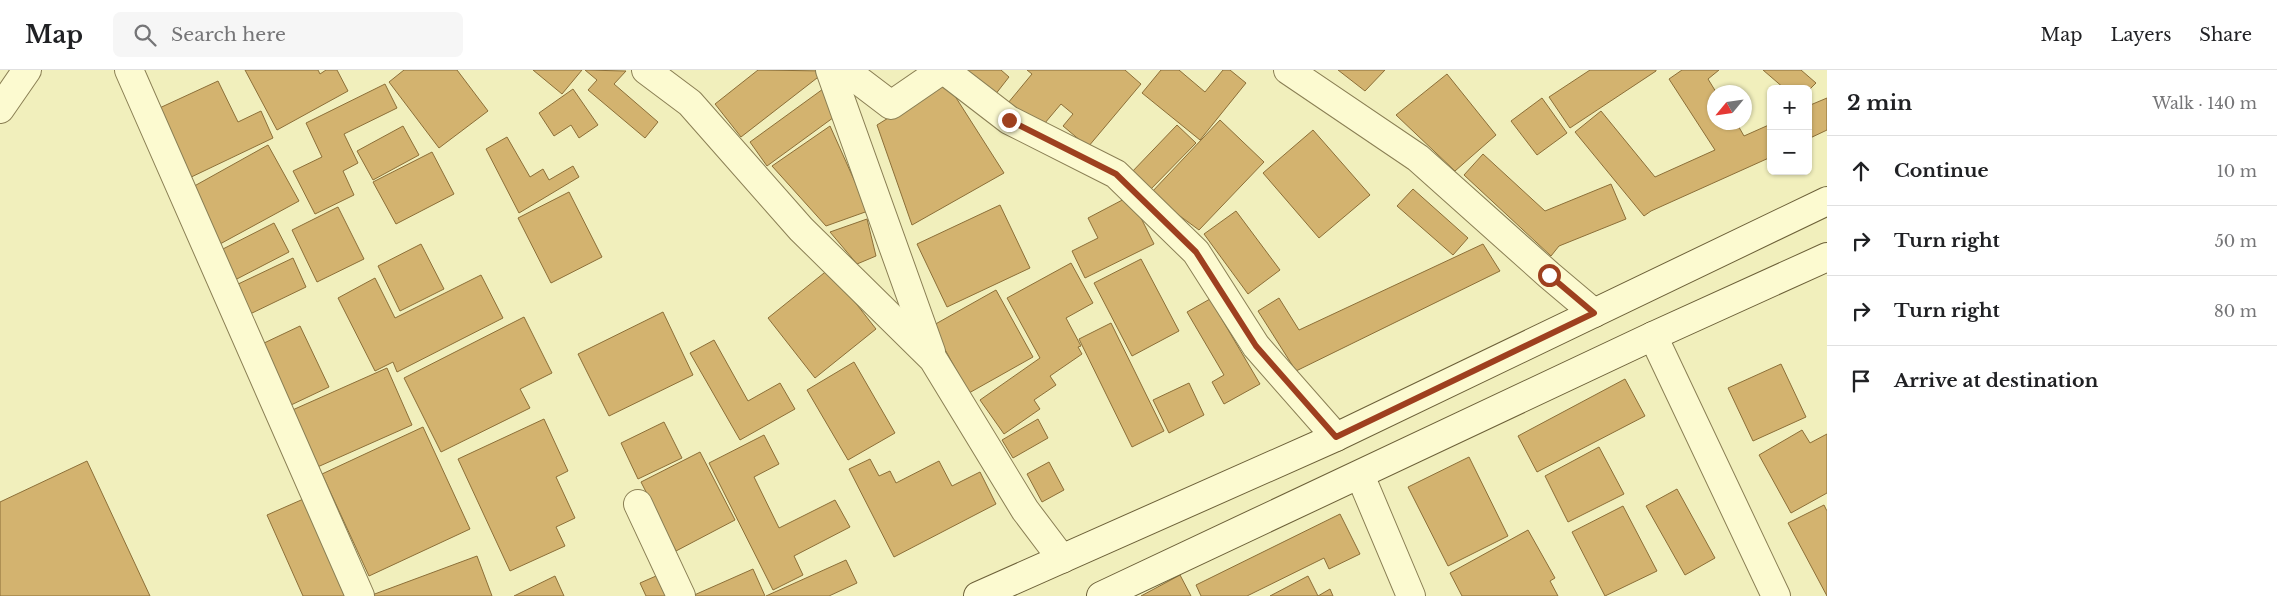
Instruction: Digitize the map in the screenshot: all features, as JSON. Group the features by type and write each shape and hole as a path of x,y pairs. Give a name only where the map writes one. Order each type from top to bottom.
{"street":[{"path":"0,109 27,70"},
{"path":"128,70 360,596"},
{"path":"646,70 690,103 801,229 933,359"},
{"path":"830,70 933,359 1025,510 1062,559"},
{"path":"845,70 891,105 943,70 1009,120 1116,174 1196,252 1256,346 1336,437"},
{"path":"1288,70 1418,158 1594,313"},
{"path":"978,596 1336,437 1827,201"},
{"path":"1101,596 1653,336 1827,258"},
{"path":"1653,336 1776,596"},
{"path":"1360,474 1411,596"},
{"path":"638,504 681,596"}],"building":[{"path":"245,70 318,70 320,74 326,70 337,70 348,91 277,130"},
{"path":"404,70 457,70 488,111 439,148 389,82"},
{"path":"533,70 582,70 562,94"},
{"path":"585,70 626,71 614,84 658,122 645,138 588,90 597,80"},
{"path":"758,70 826,71 741,137 715,104"},
{"path":"953,70 1001,70 1009,77 991,100"},
{"path":"1027,70 1125,70 1141,84 1088,147 1063,126 1073,114 1061,104 1039,130 1008,103 1032,74"},
{"path":"1161,70 1179,70 1205,92 1223,70 1230,70 1246,83 1200,140 1142,93"},
{"path":"1338,70 1385,70 1365,91"},
{"path":"1590,70 1656,71 1570,128 1549,97"},
{"path":"1682,70 1719,70 1708,79 1712,85 1707,85 1707,130 1741,130 1744,136 1767,126 1767,159 1651,211 1644,216 1575,132 1601,111 1655,177 1715,150 1669,79"},
{"path":"1763,70 1801,70 1816,83 1812,87 1812,85 1780,85"},
{"path":"1447,74 1496,135 1455,171 1396,115"},
{"path":"218,81 238,122 261,111 273,138 185,180 153,111"},
{"path":"946,82 1004,173 912,225 877,125"},
{"path":"385,84 397,108 344,134 358,163 343,171 354,195 315,214 293,171 322,157 306,123"},
{"path":"573,89 598,125 579,138 571,125 554,136 539,113"},
{"path":"823,89 841,112 767,166 750,142"},
{"path":"1542,98 1567,133 1537,155 1511,121"},
{"path":"1827,98 1827,130 1812,137 1812,130 1812,104"},
{"path":"1220,120 1264,162 1199,230 1150,194"},
{"path":"1177,125 1196,143 1148,192 1130,174"},
{"path":"403,126 419,155 373,180 357,151"},
{"path":"830,126 868,211 826,226 772,166"},
{"path":"1313,130 1370,195 1319,238 1263,173"},
{"path":"507,137 530,177 543,169 549,180 573,166 579,177 519,213 486,149"},
{"path":"268,145 299,201 220,244 189,189"},
{"path":"432,152 454,194 396,224 373,182"},
{"path":"1483,154 1545,211 1611,184 1626,219 1559,246 1551,256 1464,175"},
{"path":"1413,189 1468,238 1453,255 1397,206"},
{"path":"569,192 602,257 551,283 518,218"},
{"path":"1130,196 1154,244 1085,278 1072,251 1098,238 1088,218"},
{"path":"1000,205 1030,268 947,307 917,244"},
{"path":"338,207 364,259 317,282 292,230"},
{"path":"1236,211 1280,270 1248,294 1204,234"},
{"path":"867,219 876,256 857,264 830,232"},
{"path":"274,223 289,252 233,281 219,251"},
{"path":"421,244 444,289 400,311 378,266"},
{"path":"1483,244 1500,271 1296,371 1258,311 1279,298 1299,330"},
{"path":"293,258 306,287 248,315 234,286"},
{"path":"1141,259 1179,331 1132,356 1094,283"},
{"path":"1071,263 1093,303 1066,318 1081,346 1078,347 1082,354 1050,376 1056,385 1034,400 1040,409 1004,434 980,400 1040,358 1007,298"},
{"path":"829,269 876,329 815,378 768,318"},
{"path":"481,275 503,318 397,372 393,362 375,371 338,298 375,278 395,318"},
{"path":"996,290 1033,357 969,393 932,326"},
{"path":"1210,299 1260,384 1224,404 1212,382 1224,375 1187,312"},
{"path":"663,312 693,375 609,416 578,354"},
{"path":"524,317 552,373 520,389 530,408 441,452 404,378"},
{"path":"1111,323 1164,431 1132,447 1079,339"},
{"path":"300,326 329,387 291,405 262,344"},
{"path":"714,340 748,401 780,383 795,409 740,440 690,353"},
{"path":"854,362 895,433 848,460 807,390"},
{"path":"1781,364 1806,417 1753,441 1728,388"},
{"path":"387,368 412,425 313,469 288,412"},
{"path":"1625,379 1645,416 1537,472 1518,436"},
{"path":"1189,383 1204,415 1169,433 1153,400"},
{"path":"544,419 568,471 556,477 575,518 556,527 565,546 510,571 458,459"},
{"path":"1038,419 1048,438 1013,458 1002,440"},
{"path":"664,422 682,458 638,479 621,443"},
{"path":"423,427 470,529 369,576 322,474"},
{"path":"1802,430 1810,443 1827,434 1827,493 1791,513 1759,455"},
{"path":"764,435 779,464 754,477 779,528 835,500 850,527 794,556 803,575 773,590 709,463"},
{"path":"1599,447 1624,494 1568,522 1545,476"},
{"path":"700,452 735,520 676,551 641,482"},
{"path":"1469,457 1508,536 1448,566 1408,487"},
{"path":"870,459 879,476 890,471 896,483 939,461 952,486 980,472 996,504 894,557 849,469"},
{"path":"87,461 150,596 0,596 0,502"},
{"path":"1049,462 1064,490 1042,502 1027,474"},
{"path":"1677,489 1715,558 1685,575 1646,506"},
{"path":"308,497 352,596 303,596 267,515"},
{"path":"1824,505 1827,511 1827,596 1788,523"},
{"path":"1623,506 1657,571 1605,596 1572,532"},
{"path":"1340,514 1360,554 1329,569 1324,558 1247,596 1201,596 1196,585"},
{"path":"1528,530 1555,578 1550,581 1558,596 1462,596 1450,573"},
{"path":"477,556 492,596 372,596 372,595"},
{"path":"846,560 857,583 829,596 766,596"},
{"path":"753,569 765,596 692,596"},
{"path":"663,573 673,596 646,596 640,583"},
{"path":"1180,575 1191,596 1141,596"},
{"path":"555,576 564,596 514,596"},
{"path":"1308,576 1318,596 1270,596"},
{"path":"1330,589 1333,596 1318,596"}],"route":[{"path":"1009,120 1116,174 1196,252 1256,346 1336,437 1594,313 1549,275"}]}
